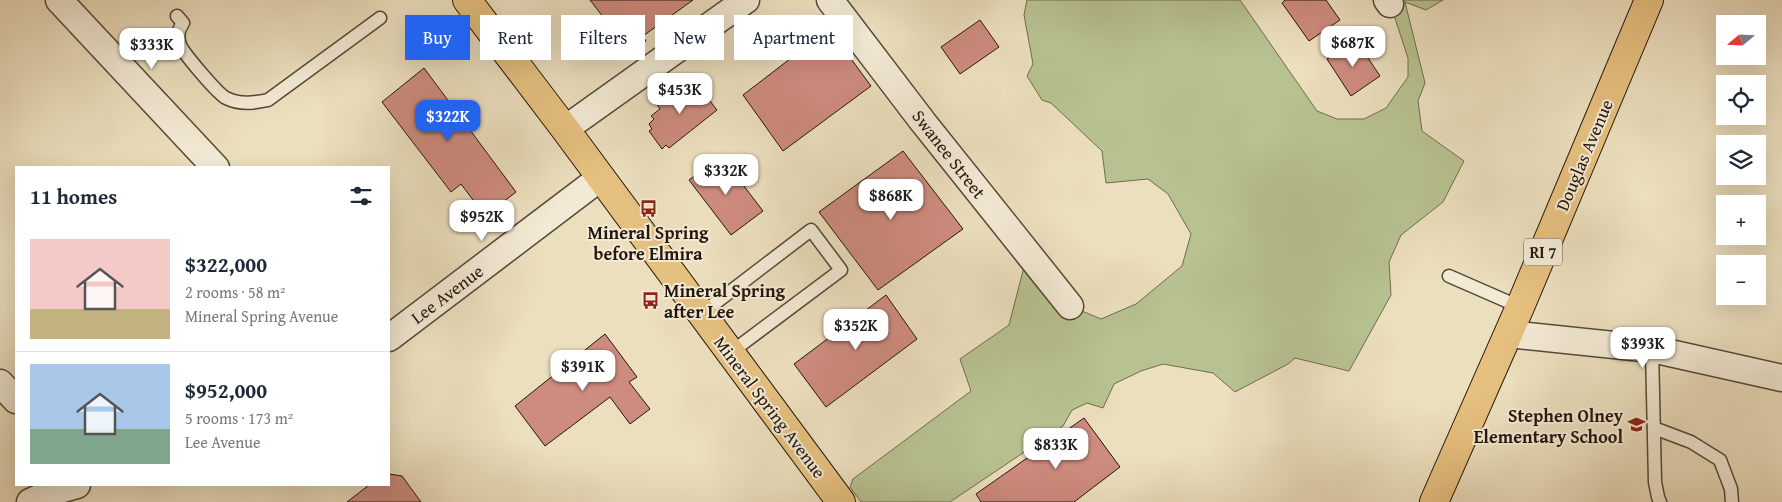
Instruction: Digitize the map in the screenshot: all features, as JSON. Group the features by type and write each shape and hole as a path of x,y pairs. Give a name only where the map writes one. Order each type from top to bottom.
{"main road":[{"name":"Mineral Spring Avenue","path":"467,0 565,129 841,502"},
{"name":"Douglas Avenue","path":"1434,502 1520,307 1649,0"}],"street":[{"path":"59,0 214,166"},
{"path":"565,129 746,0"},
{"name":"Swanee Street","path":"830,0 923,122 1070,306"},
{"name":"Lee Avenue","path":"390,337 600,178"},
{"path":"1508,334 1652,349 1782,378"},
{"path":"0,383 15,399"},
{"path":"30,502 52,492 73,486"}],"lane":[{"path":"177,16 183,23 179,29 180,46 216,91 226,98 241,103 256,103 268,100 380,18"},
{"path":"701,314 811,230 841,270 730,354"},
{"path":"1449,276 1520,307"},
{"path":"1652,349 1655,482 1660,502"},
{"path":"1654,428 1691,442 1720,460 1731,489 1732,502"}],"green space":[{"path":"1027,0 1240,0 1317,111 1337,119 1364,119 1386,108 1408,77 1408,58 1389,0 1443,0 1426,10 1405,2 1425,83 1418,101 1422,131 1464,161 1443,202 1401,235 1389,262 1391,295 1349,371 1295,358 1288,364 1235,392 1213,373 1163,364 1141,371 1114,384 1103,408 1087,403 1072,410 1063,426 950,502 861,502 850,487 853,479 971,391 960,359 1009,325 1024,267 1070,306 1101,319 1136,304 1182,266 1191,234 1168,194 1148,179 1106,183 1102,151 1051,103 1042,100 1027,76 1033,64 1024,15"}],"building":[{"path":"590,0 693,0 672,15 655,15 655,27 645,35 645,15 602,15"},
{"path":"1285,0 1326,0 1340,20 1309,41 1282,3"},
{"path":"980,20 999,47 960,74 941,47"},
{"path":"1356,40 1380,76 1351,96 1327,59"},
{"path":"789,60 852,60 871,86 783,151 743,95"},
{"path":"424,68 516,192 485,216 461,184 451,192 382,102"},
{"path":"696,83 717,110 669,148 666,145 662,149 649,131 652,129 649,124 654,119 651,116 660,109 656,103 672,88 678,96"},
{"path":"903,151 963,229 878,290 819,212"},
{"path":"721,156 763,211 731,235 689,180"},
{"path":"886,295 917,339 826,407 794,364"},
{"path":"605,334 637,377 629,382 650,409 630,424 610,397 545,446 515,406"},
{"path":"1084,418 1120,467 1074,502 981,502 976,494"},
{"path":"390,474 402,476 421,502 347,502 368,486 390,486"}],"place":[{"name":"Mineral Spring before Elmira","path":"648,209"},
{"name":"Mineral Spring after Lee","path":"650,300"},
{"name":"Stephen Olney Elementary School","path":"1637,425"}]}
